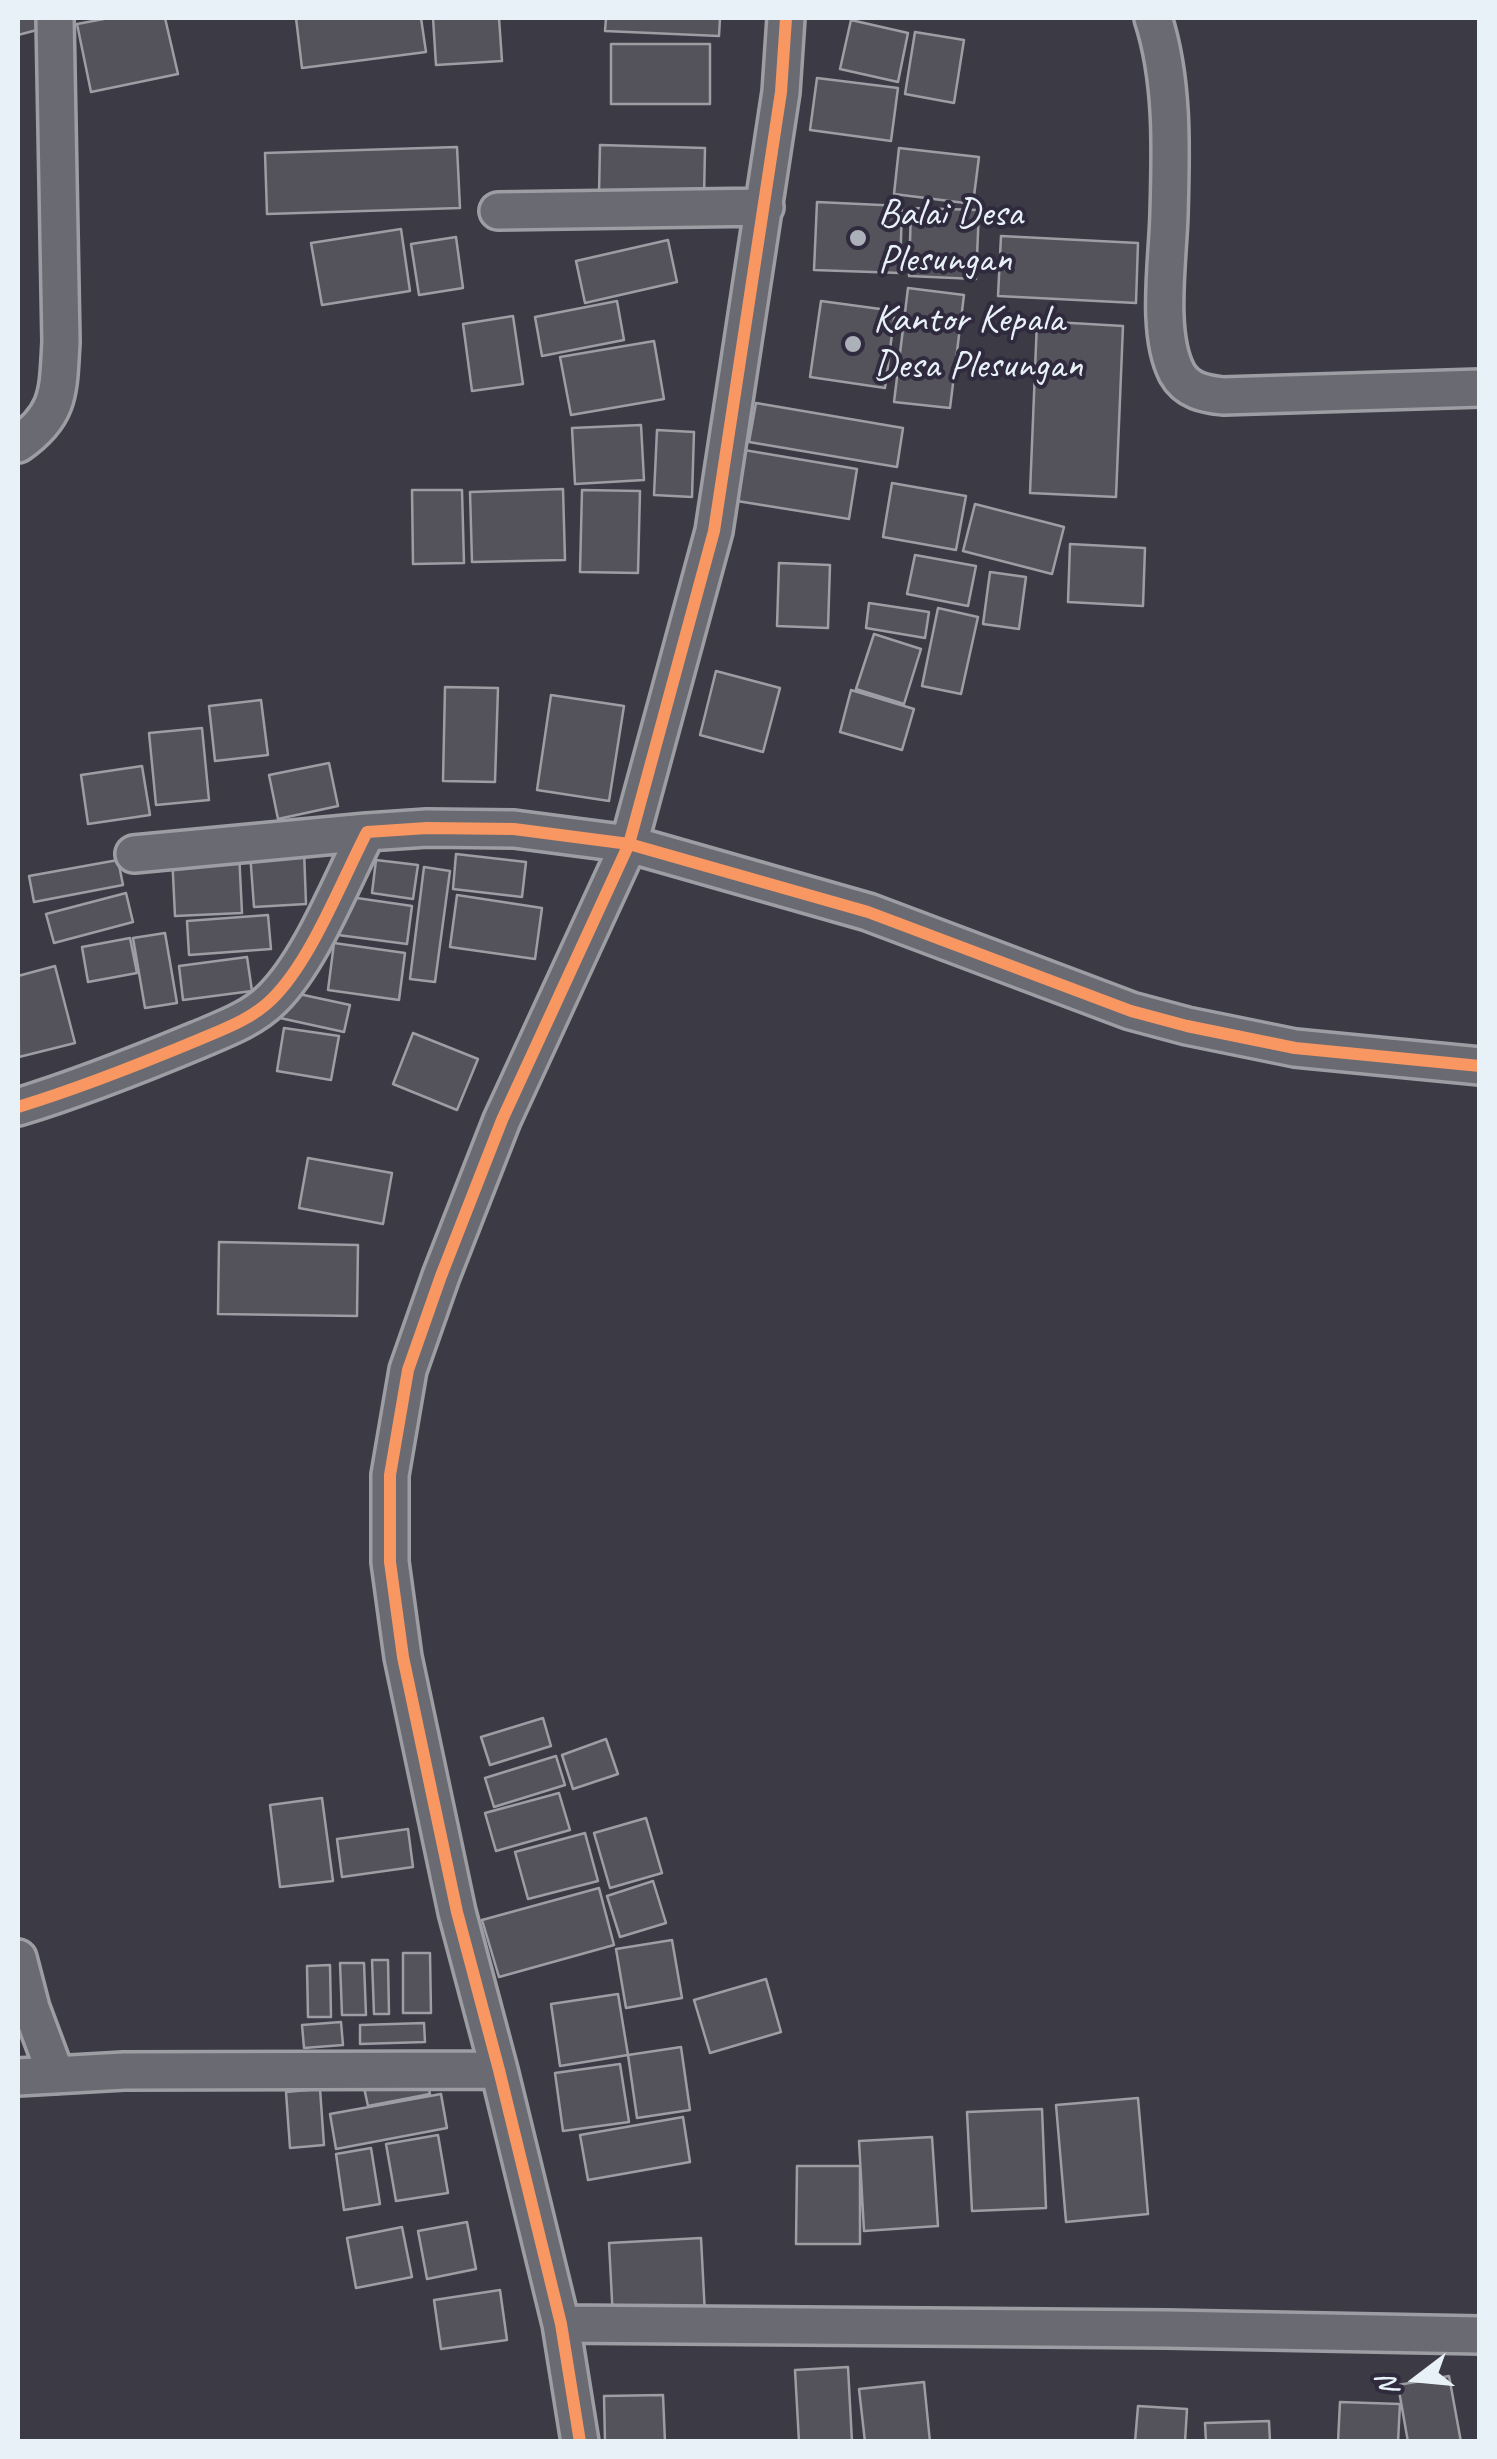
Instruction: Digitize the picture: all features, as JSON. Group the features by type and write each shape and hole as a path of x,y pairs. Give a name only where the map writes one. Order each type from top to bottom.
{"street":[{"path":"18,444 49,415 59,382 56,18"},
{"path":"580,2442 561,2324 457,1912 402,1656 390,1562 390,1475 408,1370 441,1276 502,1120 629,844 714,531 781,92 786,18"},
{"path":"1152,18 1162,48 1169,122 1166,309 1174,365 1184,383 1223,396 1480,388"},
{"path":"498,211 764,207"},
{"path":"134,854 427,828 514,829 629,844 868,912 1131,1011 1187,1026 1295,1048 1480,1066"},
{"path":"18,1107 153,1060 242,1020 272,1000 311,944 367,832"},
{"path":"18,1958 31,2008 56,2074"},
{"path":"18,2077 248,2070 499,2070"},
{"path":"561,2324 1480,2335"}],"building":[{"path":"18,18 50,18 52,26 18,35"},
{"path":"109,18 165,18 178,74 91,92 77,24"},
{"path":"296,18 421,18 426,52 302,68"},
{"path":"433,18 499,18 502,61 436,65"},
{"path":"606,18 720,18 719,36 605,31"},
{"path":"851,20 908,33 898,82 840,69"},
{"path":"915,32 964,40 954,103 905,94"},
{"path":"611,44 710,44 710,104 611,104"},
{"path":"817,78 898,88 891,141 810,130"},
{"path":"600,145 705,148 704,197 599,194"},
{"path":"457,147 460,208 267,214 265,153"},
{"path":"899,148 979,157 973,204 894,194"},
{"name":"Balai Desa Plesungan","path":"817,202 902,206 900,273 814,270"},
{"path":"911,208 979,210 976,279 909,276"},
{"path":"401,229 410,291 322,305 311,243"},
{"path":"1001,236 1138,243 1136,303 998,296"},
{"path":"456,237 463,288 419,295 411,244"},
{"path":"668,240 677,282 585,303 576,261"},
{"path":"908,288 964,295 950,408 894,402"},
{"path":"617,301 624,340 542,356 535,317"},
{"name":"Kantor Kepala Desa Plesungan","path":"821,301 895,311 885,388 810,377"},
{"path":"513,316 523,384 472,391 463,324"},
{"path":"1037,321 1123,326 1116,497 1030,493"},
{"path":"654,341 664,399 571,415 560,357"},
{"path":"756,403 903,428 897,467 749,442"},
{"path":"641,425 644,480 575,484 572,428"},
{"path":"657,430 694,432 692,497 654,495"},
{"path":"744,450 857,469 849,519 737,501"},
{"path":"892,483 966,496 956,550 883,537"},
{"path":"563,489 565,560 472,562 470,492"},
{"path":"412,490 462,490 464,563 413,564"},
{"path":"582,490 640,491 638,573 580,572"},
{"path":"975,504 1064,527 1052,574 963,551"},
{"path":"1070,544 1145,548 1143,606 1068,602"},
{"path":"915,555 976,566 968,606 907,594"},
{"path":"779,563 830,565 828,628 777,626"},
{"path":"990,572 1026,577 1019,629 983,624"},
{"path":"869,603 929,612 925,638 866,628"},
{"path":"938,608 978,617 961,694 922,686"},
{"path":"874,634 921,649 904,704 856,689"},
{"path":"716,671 780,688 763,752 700,735"},
{"path":"445,687 498,688 495,782 443,781"},
{"path":"851,690 914,709 902,750 840,732"},
{"path":"551,695 624,706 609,801 537,790"},
{"path":"261,700 268,755 215,761 209,706"},
{"path":"202,728 209,800 156,805 149,733"},
{"path":"329,763 338,806 278,819 269,775"},
{"path":"142,766 150,815 88,824 81,775"},
{"path":"304,850 306,904 254,907 250,853"},
{"path":"239,852 242,913 175,916 172,855"},
{"path":"456,854 526,862 522,897 453,889"},
{"path":"118,860 123,885 34,902 29,876"},
{"path":"376,860 418,865 413,899 372,893"},
{"path":"424,867 450,871 435,982 410,979"},
{"path":"126,893 133,922 54,943 46,914"},
{"path":"457,895 542,908 535,959 450,947"},
{"path":"343,896 412,906 407,944 338,935"},
{"path":"268,915 271,949 189,955 187,921"},
{"path":"165,933 177,1003 145,1008 133,938"},
{"path":"130,938 137,973 88,982 82,947"},
{"path":"334,943 405,953 399,1000 328,990"},
{"path":"247,957 252,991 183,1000 179,966"},
{"path":"55,966 75,1043 19,1057 18,976"},
{"path":"285,991 350,1005 344,1032 280,1018"},
{"path":"284,1028 339,1036 331,1080 277,1071"},
{"path":"413,1033 478,1059 457,1110 393,1084"},
{"path":"308,1158 392,1173 383,1224 299,1208"},
{"path":"219,1242 358,1245 357,1316 218,1314"},
{"path":"543,1718 551,1746 490,1765 481,1737"},
{"path":"606,1739 618,1774 573,1789 562,1755"},
{"path":"556,1756 565,1785 494,1807 485,1778"},
{"path":"559,1793 570,1830 496,1851 485,1813"},
{"path":"322,1798 333,1881 280,1887 270,1805"},
{"path":"646,1818 662,1873 610,1888 594,1833"},
{"path":"408,1829 413,1867 342,1877 337,1839"},
{"path":"585,1833 598,1881 528,1899 515,1852"},
{"path":"653,1881 666,1923 620,1937 607,1896"},
{"path":"599,1888 614,1945 499,1977 482,1920"},
{"path":"672,1940 682,1998 626,2008 616,1949"},
{"path":"403,1953 430,1953 431,2013 403,2013"},
{"path":"372,1960 388,1960 389,2014 374,2014"},
{"path":"340,1963 364,1963 366,2015 342,2015"},
{"path":"330,1965 331,2017 308,2017 307,1966"},
{"path":"766,1979 781,2032 710,2053 694,2000"},
{"path":"618,1994 628,2055 560,2066 551,2004"},
{"path":"341,2022 343,2045 304,2048 302,2025"},
{"path":"424,2023 425,2042 360,2044 360,2025"},
{"path":"681,2047 690,2110 637,2118 628,2055"},
{"path":"620,2064 629,2122 563,2131 555,2073"},
{"path":"425,2071 430,2094 368,2106 363,2083"},
{"path":"320,2089 324,2145 290,2148 286,2092"},
{"path":"441,2094 447,2128 336,2149 330,2114"},
{"path":"1138,2098 1148,2214 1066,2222 1056,2105"},
{"path":"1042,2109 1046,2208 972,2211 967,2112"},
{"path":"683,2117 690,2162 588,2180 580,2135"},
{"path":"438,2135 448,2193 396,2201 386,2144"},
{"path":"932,2137 938,2226 864,2231 859,2141"},
{"path":"371,2148 380,2204 344,2210 336,2154"},
{"path":"797,2166 860,2166 860,2244 796,2244"},
{"path":"467,2222 476,2269 427,2279 418,2231"},
{"path":"402,2227 412,2277 356,2288 347,2238"},
{"path":"701,2238 705,2315 613,2319 609,2243"},
{"path":"500,2290 507,2340 441,2349 434,2300"},
{"path":"848,2367 852,2442 799,2442 795,2370"},
{"path":"1449,2376 1461,2442 1408,2442 1398,2385"},
{"path":"924,2382 930,2442 865,2442 859,2389"},
{"path":"663,2395 665,2442 605,2442 604,2396"},
{"path":"1340,2402 1400,2404 1398,2442 1338,2442"},
{"path":"1138,2406 1187,2409 1185,2442 1135,2442"},
{"path":"1269,2421 1270,2442 1206,2442 1205,2423"}],"cycle path":[{"path":"580,2442 561,2324 457,1912 403,1657 390,1562 390,1475 408,1370 441,1276 502,1120 629,844 714,531 781,92 786,18"},
{"path":"18,1107 153,1058 256,1012 272,999 300,964 367,832 427,828 514,829 629,844 868,912 1131,1011 1187,1026 1295,1048 1480,1066"}],"place":[{"name":"Balai Desa Plesungan","path":"858,238"},
{"name":"Kantor Kepala Desa Plesungan","path":"853,344"}]}
